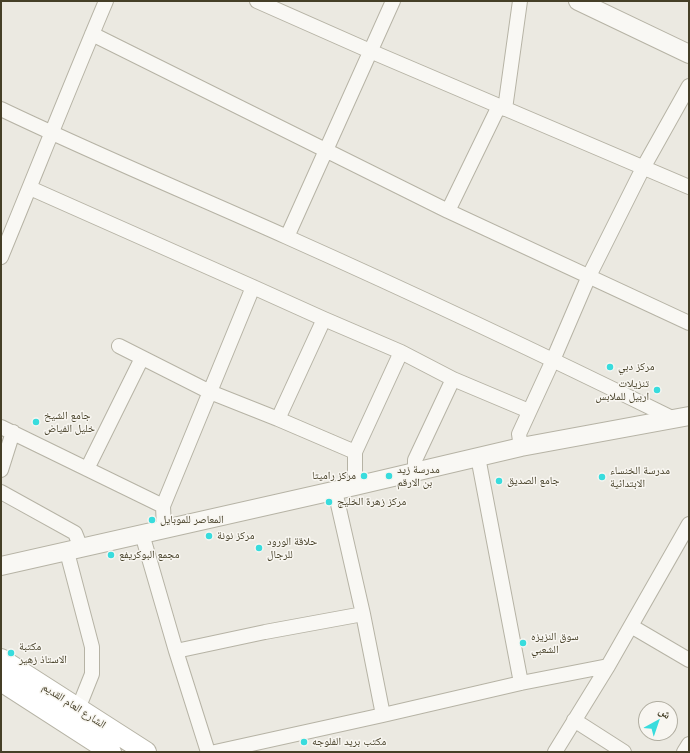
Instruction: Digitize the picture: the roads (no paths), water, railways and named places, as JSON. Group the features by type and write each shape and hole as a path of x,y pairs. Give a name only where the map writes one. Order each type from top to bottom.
{"main road":[{"name":"الشارع العام القديم","path":"1,659 146,752"},
{"name":"الشارع العام القديم","path":"1,681 111,752"}],"street":[{"path":"1,257 106,1"},
{"path":"257,1 370,51 689,187"},
{"path":"287,237 393,1"},
{"path":"448,211 502,107 520,1"},
{"path":"578,1 603,6 689,54"},
{"path":"92,34 448,211 689,323"},
{"path":"521,447 519,434 589,276 644,168 689,86"},
{"path":"1,108 51,132 287,237 553,360 682,417"},
{"path":"30,188 401,352 453,379 529,411"},
{"path":"164,529 163,506 253,287"},
{"path":"278,419 324,319"},
{"path":"119,346 210,392 355,452"},
{"path":"355,486 355,452 401,352"},
{"path":"87,469 142,358"},
{"path":"415,471 416,460 453,379"},
{"path":"1,566 335,491 521,447 682,417"},
{"path":"1,470 7,429 163,506"},
{"path":"478,457 521,683"},
{"path":"335,491 363,614 383,715"},
{"path":"1,492 75,533 74,550 92,647 92,674 78,709"},
{"path":"555,752 608,666 689,524"},
{"path":"142,534 176,651 208,752"},
{"path":"176,651 265,632 363,614"},
{"path":"631,626 689,660"},
{"path":"215,752 521,683 608,666"},
{"path":"574,720 624,752"},
{"path":"684,752 689,744"}],"place":[{"name":"مركز دبي","path":"610,367"},
{"name":"تنزيلات اربيل للملابس","path":"657,390"},
{"name":"جامع الشيخ خليل الفياض","path":"36,422"},
{"name":"مركز راميتا","path":"364,476"},
{"name":"مدرسة زيد بن الارقم","path":"389,476"},
{"name":"مدرسة الخنساء الابتدائية","path":"602,477"},
{"name":"جامع الصديق","path":"499,481"},
{"name":"مركز زهرة الخليج","path":"329,502"},
{"name":"المعاصر للموبايل","path":"152,520"},
{"name":"مركز نونة","path":"209,536"},
{"name":"حلاقة الورود للرجال","path":"259,548"},
{"name":"مجمع البوكريفع","path":"111,555"},
{"name":"سوق النزيزه الشعبي","path":"523,643"},
{"name":"مكتبة الاستاذ زهير","path":"11,653"},
{"name":"مكتب بريد الفلوجه","path":"304,742"}]}
